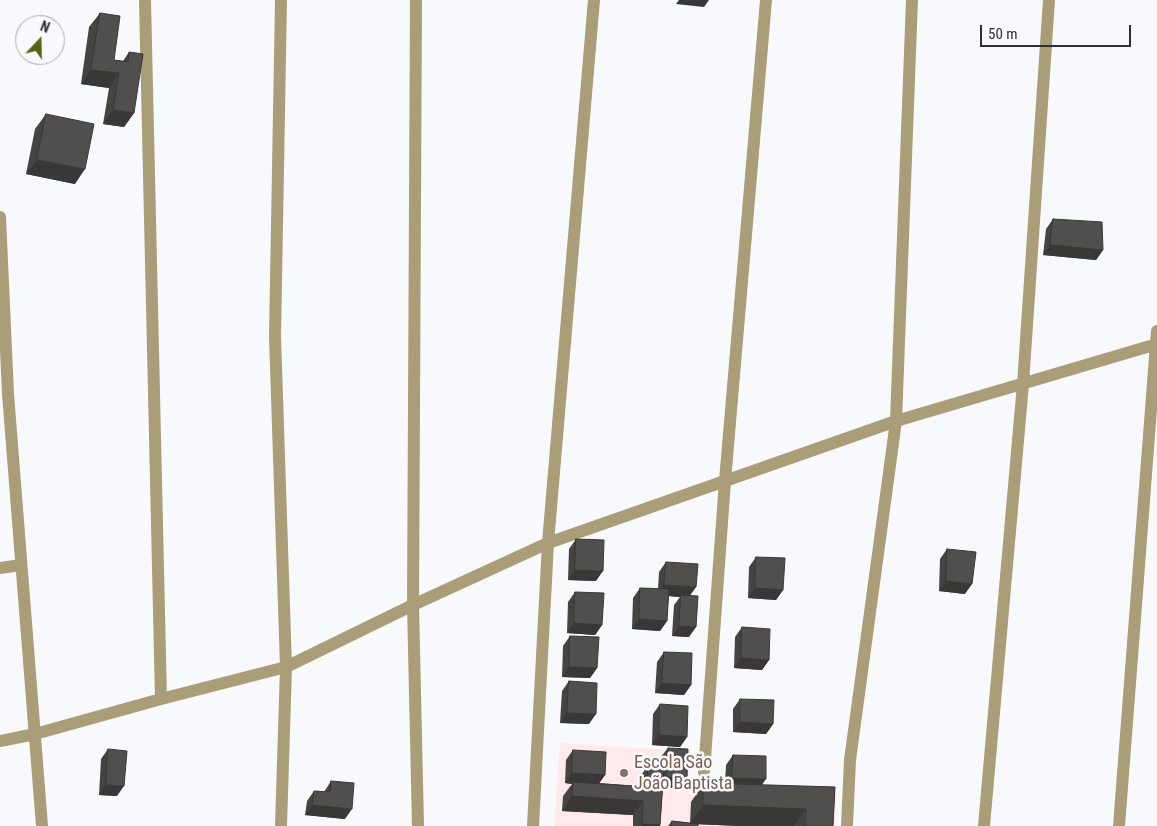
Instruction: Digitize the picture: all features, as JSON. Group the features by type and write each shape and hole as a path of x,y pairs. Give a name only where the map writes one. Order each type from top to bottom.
{"street":[{"path":"145,0 161,699"},
{"path":"281,0 274,337 286,667 281,826"},
{"path":"416,0 413,604 418,826"},
{"path":"533,826 548,543 594,0"},
{"path":"704,772 725,481 766,0"},
{"path":"847,826 850,760 896,421 912,0"},
{"path":"984,826 1023,384 1049,0"},
{"path":"0,217 4,394 21,565 42,826"},
{"path":"1119,826 1157,331"},
{"path":"0,741 35,734 286,667 413,604 548,543 896,421 1156,344"},
{"path":"0,568 21,565"}],"shaded area":[{"name":"Escola São João Baptista","path":"560,743 691,751 688,794 837,796 835,826 554,826"}],"building":[{"path":"100,13 120,16 114,60 128,62 129,52 143,54 134,113 113,110 119,73 91,70"},
{"path":"46,114 94,124 85,169 37,160"},
{"path":"1053,219 1102,222 1103,250 1050,245"},
{"path":"576,539 604,540 603,571 575,570"},
{"path":"947,549 976,552 972,584 946,581"},
{"path":"756,557 785,558 783,590 755,588"},
{"path":"666,562 698,564 696,587 664,585"},
{"path":"640,588 669,589 667,621 639,619"},
{"path":"575,592 604,593 602,625 574,623"},
{"path":"681,595 698,596 696,627 679,626"},
{"path":"742,627 770,629 769,660 741,658"},
{"path":"570,636 599,637 597,668 569,667"},
{"path":"664,652 692,653 691,685 662,683"},
{"path":"569,681 597,683 596,714 567,713"},
{"path":"740,699 774,700 773,724 740,722"},
{"path":"660,704 688,706 687,737 659,735"},
{"path":"668,748 688,749 687,778 666,777"},
{"path":"108,749 127,751 124,786 106,785"},
{"path":"573,750 606,752 605,775 572,773"},
{"path":"733,755 766,756 766,779 732,778"},
{"path":"648,765 664,766 660,825 642,824 643,801 572,796 573,782 647,787"},
{"path":"331,781 354,783 352,809 312,805 314,791 330,792"},
{"path":"704,783 835,787 833,826 805,826 806,809 703,805"},
{"path":"672,821 698,824 698,826 671,826"}],"place":[{"name":"Escola São João Baptista","path":"624,773"}]}
